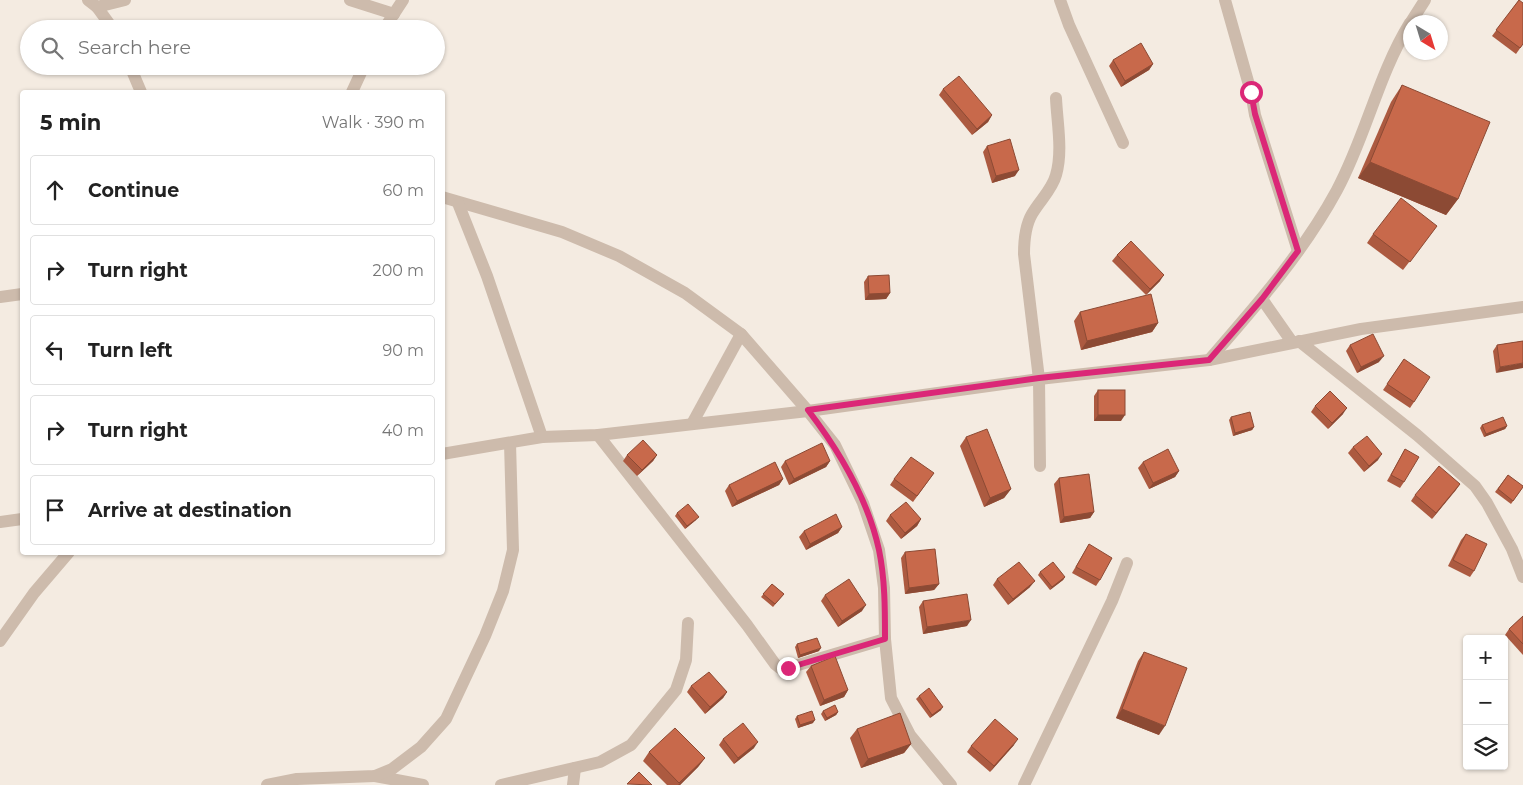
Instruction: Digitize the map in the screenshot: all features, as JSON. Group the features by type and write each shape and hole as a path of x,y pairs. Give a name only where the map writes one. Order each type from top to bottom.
{"street":[{"path":"93,3 125,0"},
{"path":"350,0 394,14"},
{"path":"390,20 403,0"},
{"path":"1060,0 1069,25 1123,144"},
{"path":"1225,0 1251,92 1255,114 1298,251"},
{"path":"1416,15 1425,0"},
{"path":"93,3 106,20"},
{"path":"1209,360 1262,299 1298,251 1336,190 1361,140 1382,76 1403,38"},
{"path":"134,75 140,90"},
{"path":"353,90 360,75"},
{"path":"1040,466 1039,378 1024,254 1024,234 1032,214 1050,189 1056,175 1058,158 1056,98"},
{"path":"445,198 562,232 619,256 685,293 741,334 808,410 835,445 863,503 879,550 884,588 885,639 892,698 899,716 910,735 951,785"},
{"path":"458,203 487,276 542,437"},
{"path":"0,297 20,294"},
{"path":"1262,299 1296,341 1417,435 1475,486 1491,510 1523,577"},
{"path":"445,454 542,437 598,434 808,410 1039,378 1209,360 1361,329 1523,308"},
{"path":"693,422 741,334"},
{"path":"598,434 780,668 788,668 885,639"},
{"path":"375,776 392,769 421,747 446,719 485,636 503,590 513,550 510,443"},
{"path":"0,522 20,519"},
{"path":"0,641 34,593 66,555"},
{"path":"1024,785 1112,601 1127,563"},
{"path":"501,785 546,773 600,762 632,745 676,690 686,660 688,623"},
{"path":"573,785 575,768"},
{"path":"267,785 297,779 375,776 423,785"}],"building":[{"path":"1519,0 1523,3 1523,44 1520,48 1496,30"},
{"path":"1141,43 1153,64 1125,81 1113,60"},
{"path":"959,76 992,115 977,129 943,89"},
{"path":"1402,85 1490,122 1458,199 1370,162"},
{"path":"1010,139 1019,170 996,176 987,146"},
{"path":"1401,198 1437,226 1410,262 1373,234"},
{"path":"1131,241 1164,275 1150,289 1117,255"},
{"path":"889,275 890,293 869,294 868,276"},
{"path":"1151,294 1158,323 1087,341 1080,312"},
{"path":"1373,334 1384,356 1361,367 1350,345"},
{"path":"1523,341 1523,363 1500,367 1497,345"},
{"path":"1404,359 1430,377 1414,402 1387,384"},
{"path":"1098,390 1125,390 1125,415 1098,415"},
{"path":"1330,391 1347,408 1332,423 1315,406"},
{"path":"1250,412 1254,427 1235,433 1231,417"},
{"path":"1503,417 1507,426 1486,434 1482,425"},
{"path":"987,429 1011,489 990,498 966,437"},
{"path":"1367,436 1382,454 1369,466 1353,447"},
{"path":"643,440 657,455 642,470 627,455"},
{"path":"822,443 830,461 794,479 785,461"},
{"path":"1168,449 1179,471 1153,483 1143,462"},
{"path":"1405,449 1419,457 1404,482 1391,475"},
{"path":"911,457 934,473 917,496 894,479"},
{"path":"775,462 783,479 737,501 729,485"},
{"path":"1439,466 1460,484 1436,513 1415,495"},
{"path":"1089,474 1094,512 1064,517 1059,478"},
{"path":"1508,475 1523,486 1513,501 1498,489"},
{"path":"906,502 921,519 905,533 890,515"},
{"path":"688,504 699,517 687,526 677,513"},
{"path":"836,514 842,527 810,544 804,531"},
{"path":"1466,534 1487,544 1474,571 1453,560"},
{"path":"1089,544 1112,558 1100,580 1076,567"},
{"path":"935,549 939,584 909,588 905,552"},
{"path":"1019,562 1035,581 1013,599 997,579"},
{"path":"1053,562 1065,577 1052,587 1040,572"},
{"path":"849,579 866,605 842,621 825,595"},
{"path":"772,584 784,594 775,604 763,594"},
{"path":"967,594 971,620 927,627 923,601"},
{"path":"1523,616 1523,644 1509,629"},
{"path":"817,638 821,648 800,655 797,644"},
{"path":"1144,652 1187,668 1165,726 1122,709"},
{"path":"835,656 848,690 824,700 811,666"},
{"path":"709,672 727,692 710,707 691,686"},
{"path":"929,688 943,707 932,715 919,696"},
{"path":"835,705 838,712 827,718 823,711"},
{"path":"812,711 815,720 800,725 797,716"},
{"path":"900,713 911,744 868,759 857,729"},
{"path":"995,719 1018,739 994,766 971,746"},
{"path":"743,723 758,742 738,758 723,739"},
{"path":"675,728 705,758 679,783 649,752"},
{"path":"639,772 652,785 627,784"}],"route":[{"path":"788,668 885,639 884,588 879,550 863,503 835,445 808,410 1039,378 1209,360 1262,299 1298,251 1255,114 1251,92"}]}
